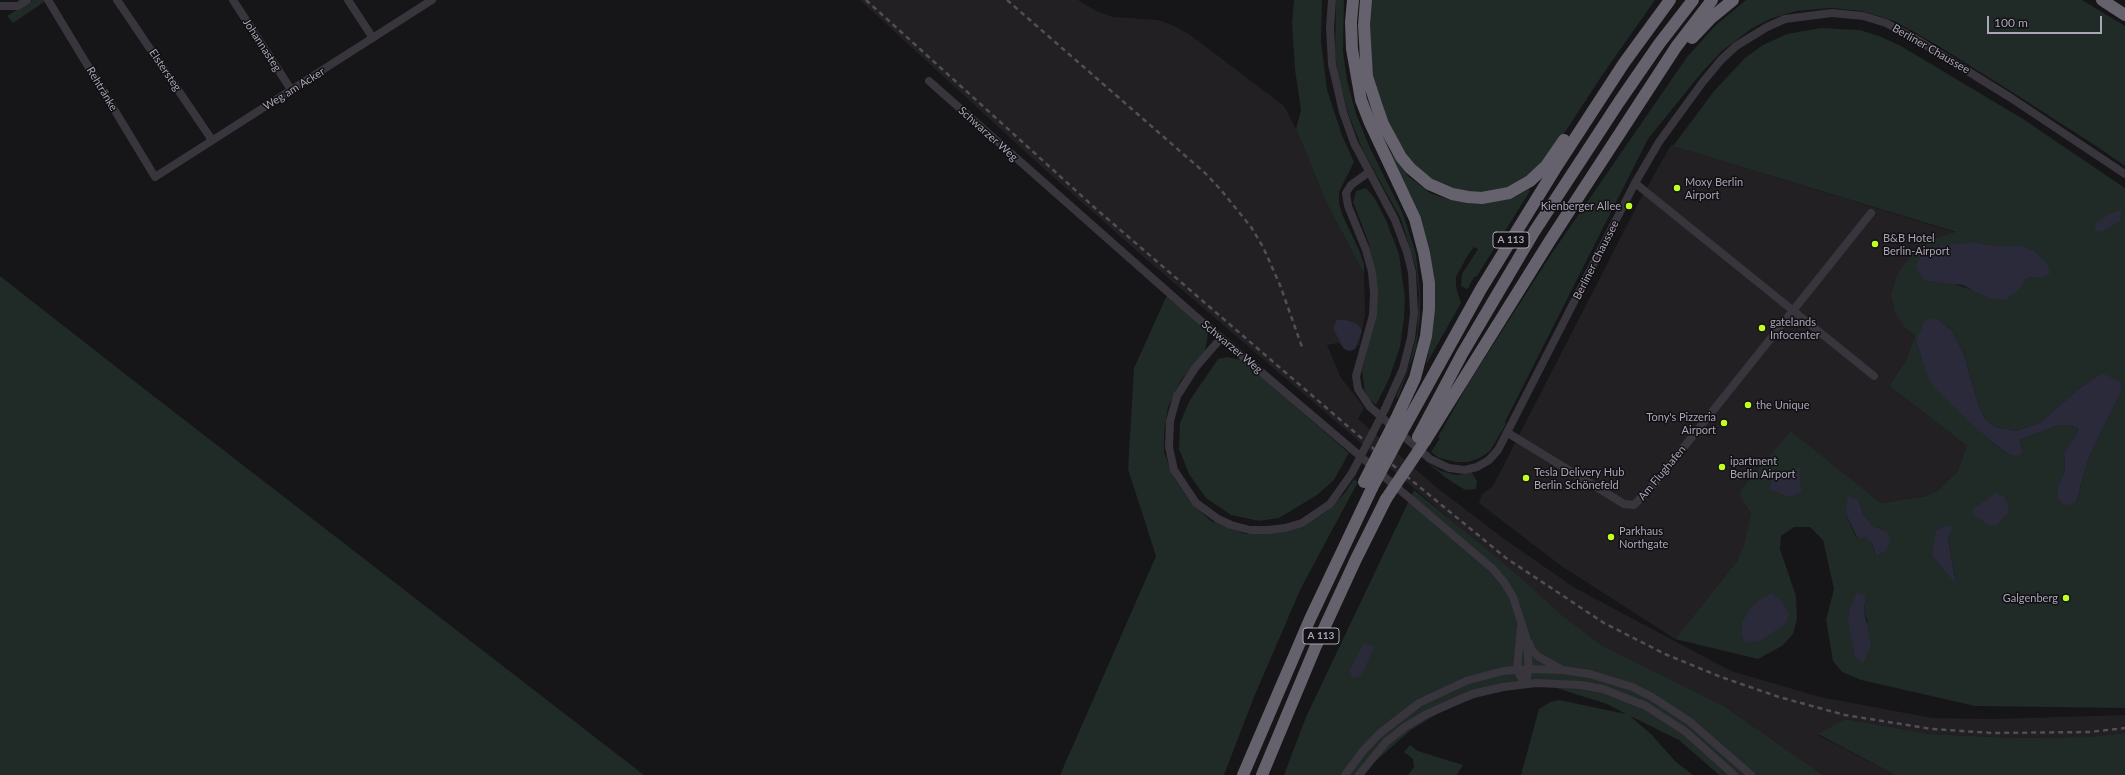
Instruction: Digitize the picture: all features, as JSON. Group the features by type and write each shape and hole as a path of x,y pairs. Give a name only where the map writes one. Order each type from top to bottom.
{"highway":[{"path":"1353,0 1351,22 1352,48 1361,100 1370,124 1415,219 1424,254 1428,283 1430,309 1424,342 1415,378 1400,423"},
{"path":"1366,0 1364,25 1367,76 1383,124 1393,145 1410,168 1429,184 1452,194 1482,198 1509,193 1530,182 1546,166 1594,96 1624,63"},
{"name":"A 113","path":"1243,775 1289,665 1345,543 1368,485 1400,423 1481,289 1624,63 1670,0"},
{"name":"A 113","path":"1262,775 1315,648 1356,559 1386,499 1421,439 1459,360 1534,232 1659,44 1694,0"},
{"path":"1421,439 1619,137 1676,47 1712,0"},
{"path":"1619,137 1690,40 1711,18 1733,0"},
{"path":"2102,0 2125,14"}],"street":[{"path":"0,6 18,6 27,0"},
{"name":"Rehtränke","path":"48,0 155,177"},
{"name":"Elstersteg","path":"117,0 212,140"},
{"name":"Johannasteg","path":"233,0 292,91"},
{"path":"348,0 373,38"},
{"name":"Weg am Acker","path":"155,177 292,91 432,0"},
{"path":"1221,338 1195,368 1177,396 1170,421 1169,447 1174,470 1196,503 1218,519 1231,525 1250,530 1268,530 1285,528 1302,523 1330,504 1352,473 1385,409 1403,369 1413,326 1414,290 1407,252 1395,220 1354,143 1336,88 1330,45 1332,0"},
{"name":"Berliner Chaussee","path":"1369,172 1351,185 1346,192 1348,206 1370,265 1374,293 1373,315 1356,376 1358,389 1364,401 1430,459 1449,468 1465,470 1477,467 1496,454 1635,183 1659,142 1702,83 1736,46 1767,27 1785,19 1832,12 1863,16 1886,23 1916,39 2065,132 2125,174"},
{"name":"Schwarzer Weg","path":"929,81 1099,233 1493,569 1504,582 1513,597 1526,637 1529,669 1525,684"},
{"path":"1635,183 1874,376"},
{"name":"Am Flughafen","path":"1508,433 1624,504 1634,505 1656,482 1871,213"},
{"name":"Schwarzer Weg","path":"1517,670 1521,622"},
{"path":"1526,637 1532,651 1539,657 1563,670"},
{"path":"1345,775 1363,751 1379,734 1397,718 1419,703 1466,681 1503,671 1529,669 1563,670 1607,678 1652,697 1689,721 1751,775"},
{"path":"1517,670 1525,684"},
{"path":"1359,775 1386,742 1405,727 1424,715 1472,694 1492,689 1536,683 1581,685 1603,689 1624,696 1646,706 1686,732 1734,775"}],"shaded area":[{"path":"33,0 47,0 13,23 7,16"},
{"path":"860,0 1078,0 1096,11 1113,17 1158,20 1172,25 1189,34 1284,106 1296,129 1326,202 1364,274 1365,315 1359,344 1353,350 1349,351 1338,343 1327,345 1341,378 1364,407 1358,419 1436,487 1507,541 1575,588 1731,671 1820,697 1932,718 1995,719 2125,715 2125,733 2089,737 2012,738 1931,734 1845,719 1818,735 1895,775 1823,775 1724,706 1603,646 1562,615 1146,259 1032,158"},
{"path":"1294,0 1322,0 1321,41 1327,90 1342,135 1354,162 1339,192 1339,203 1342,214 1364,264 1364,274 1326,202 1296,129 1301,110 1295,70 1292,23"},
{"path":"1336,0 1344,0 1343,51 1347,80 1356,114 1370,148 1403,214 1416,254 1420,291 1420,318 1416,348 1398,398 1396,397 1409,366 1417,333 1419,293 1416,268 1401,219 1363,151 1348,113 1340,83 1335,55"},
{"path":"1371,0 1655,0 1601,77 1556,146 1527,178 1506,189 1478,193 1445,188 1415,167 1388,125 1372,71 1368,25"},
{"path":"1746,0 2082,0 2125,26 2125,166 2012,92 1935,44 1894,21 1862,11 1831,8 1796,11 1770,19 1751,29 1722,51 1703,71 1648,139 1505,422 1506,424 1490,451 1480,458 1468,462 1456,462 1439,458 1431,452 1440,438 1438,437 1468,384 1552,253 1687,57 1716,25"},
{"path":"1821,28 1860,30 1879,36 1901,46 2023,119 2125,188 2125,708 1975,706 1861,680 1842,672 1833,661 1826,620 1834,589 1823,540 1810,527 1794,527 1781,536 1780,549 1796,596 1797,619 1793,634 1782,646 1758,659 1675,639 1737,561 1744,544 1751,513 1740,497 1741,490 1791,431 1881,503 1926,496 1937,491 1957,472 1967,446 1889,386 1905,362 1915,336 1904,327 1895,313 1891,294 1898,273 1914,251 1935,238 1956,232 1673,146 1714,91 1745,58 1763,45 1787,34","holes":["1975,242 1996,246 2024,246 2036,252 2048,265 2045,277 2032,277 2024,279 2020,289 1973,290 1951,283 1926,281","1936,318 1952,331 1959,344 1964,355 1979,407 1986,420 1995,427 2016,431 2041,422 2076,391 2099,375 2121,383 2122,390 2089,457 2076,502 2058,486 2065,469 2064,452 2077,434 2078,428 2070,425 2059,425 2020,440 2023,454 2010,455 1992,442 1955,408 1922,359 1916,342","1799,468 1800,485 1803,492 1773,476","1859,501 1863,514 1873,526 1886,531 1876,556 1872,543 1864,537 1856,537 1846,514","1953,527 1948,538 1956,583 1932,556","1866,596 1864,610 1868,623 1850,608"]},
{"path":"1385,144 1408,176 1430,193 1450,200 1483,204 1515,197 1529,189 1530,191 1477,276 1474,277 1469,286 1470,287 1467,289 1461,286 1462,274 1478,249 1474,247 1468,255 1456,277 1456,287 1461,303 1426,365 1432,332 1434,286"},
{"path":"1671,145 1957,233 1935,238 1904,327 1915,336 1905,362 1889,386 1967,446 1957,472 1937,491 1926,496 1881,503 1791,431 1745,505 1751,513 1744,544 1737,561 1675,639 1560,565 1479,503 1482,494 1493,486 1640,200"},
{"path":"1366,188 1374,197 1386,220 1399,254 1405,298 1400,347 1389,379 1376,405 1369,399 1365,392 1362,371 1375,319 1376,273 1368,241 1353,202 1356,191"},
{"path":"2122,210 2120,221 2103,231 2095,232 2096,223 2113,212"},
{"path":"1975,242 1996,246 2024,246 2036,252 2043,259 2048,265 2050,273 2045,277 2032,277 2025,279 2020,289 2005,300 1991,299 1962,285 1926,281 1916,267 1919,259 1925,253 1941,246"},
{"path":"0,276 138,384 644,775 0,775"},
{"path":"1167,295 1204,327 1208,334 1205,351 1181,380 1168,407 1164,434 1164,452 1174,478 1191,503 1211,521 1246,534 1264,534 1303,526 1326,512 1344,494 1354,479 1358,482 1301,588 1254,697 1224,775 1060,775 1156,556 1128,469 1134,368"},
{"path":"1936,318 1952,331 1964,355 1979,407 1986,420 1995,427 2016,431 2041,422 2076,391 2099,375 2107,375 2121,383 2122,390 2089,457 2076,502 2066,506 2058,499 2058,486 2065,469 2064,452 2077,434 2078,428 2070,425 2059,425 2020,440 2023,454 2017,456 2010,455 1992,442 1966,419 1933,386 1929,379 1916,342 1925,320"},
{"path":"1337,320 1345,320 1355,323 1360,327 1362,331 1355,349 1349,351 1344,349 1333,328"},
{"path":"1227,357 1242,360 1349,453 1334,480 1317,495 1279,518 1259,521 1231,515 1206,498 1189,474 1179,449 1180,423 1190,400 1218,359"},
{"path":"1427,462 1441,471 1456,475 1472,473 1477,481 1476,489 1465,490 1446,478"},
{"path":"1800,467 1800,485 1803,492 1789,497 1769,489 1773,476"},
{"path":"1414,490 1501,561 1562,615 1603,646 1724,706 1823,775 1719,775 1679,740 1630,716 1651,734 1676,762 1693,775 1521,775 1539,709 1550,702 1559,700 1626,714 1607,704 1550,686 1512,689 1476,698 1442,711 1411,730 1370,766 1364,775 1284,775 1306,717"},
{"path":"1996,493 2003,496 2008,504 2008,513 1996,525 1988,525 1973,514 1973,509"},
{"path":"1848,495 1859,501 1863,514 1873,526 1886,531 1891,541 1886,550 1876,556 1872,543 1864,537 1857,537 1846,514"},
{"path":"1944,526 1954,526 1948,538 1956,584 1932,556 1936,531"},
{"path":"1771,593 1782,601 1789,614 1785,624 1760,641 1745,643 1742,634 1742,623 1749,610 1758,601"},
{"path":"1857,593 1866,596 1864,610 1871,645 1863,664 1855,656 1848,622 1850,608"},
{"path":"1364,643 1374,647 1362,674 1358,677 1352,678 1350,670"},
{"path":"1845,719 1931,734 2012,738 2089,737 2125,733 2125,775 1895,775 1818,734"},
{"path":"1410,745 1418,751 1463,765 1457,775 1408,775 1414,767 1413,759 1404,752"}],"railway":[{"path":"866,0 1095,208 1388,461 1506,558 1604,623 1665,654 1721,677 1779,697 1845,715 1932,729 1992,733 2089,732 2125,728"},
{"path":"1007,0 1205,173 1221,190 1251,227 1263,247 1280,285 1302,347"}],"place":[{"name":"Moxy Berlin Airport","path":"1677,188"},
{"name":"Kienberger Allee","path":"1629,206"},
{"name":"B&B Hotel Berlin-Airport","path":"1875,244"},
{"name":"gatelands Infocenter","path":"1762,328"},
{"name":"the Unique","path":"1748,405"},
{"name":"Tony's Pizzeria Airport","path":"1724,423"},
{"name":"ipartment Berlin Airport","path":"1722,467"},
{"name":"Tesla Delivery Hub Berlin Schönefeld","path":"1526,478"},
{"name":"Parkhaus Northgate","path":"1611,537"},
{"name":"Galgenberg","path":"2066,598"}]}
